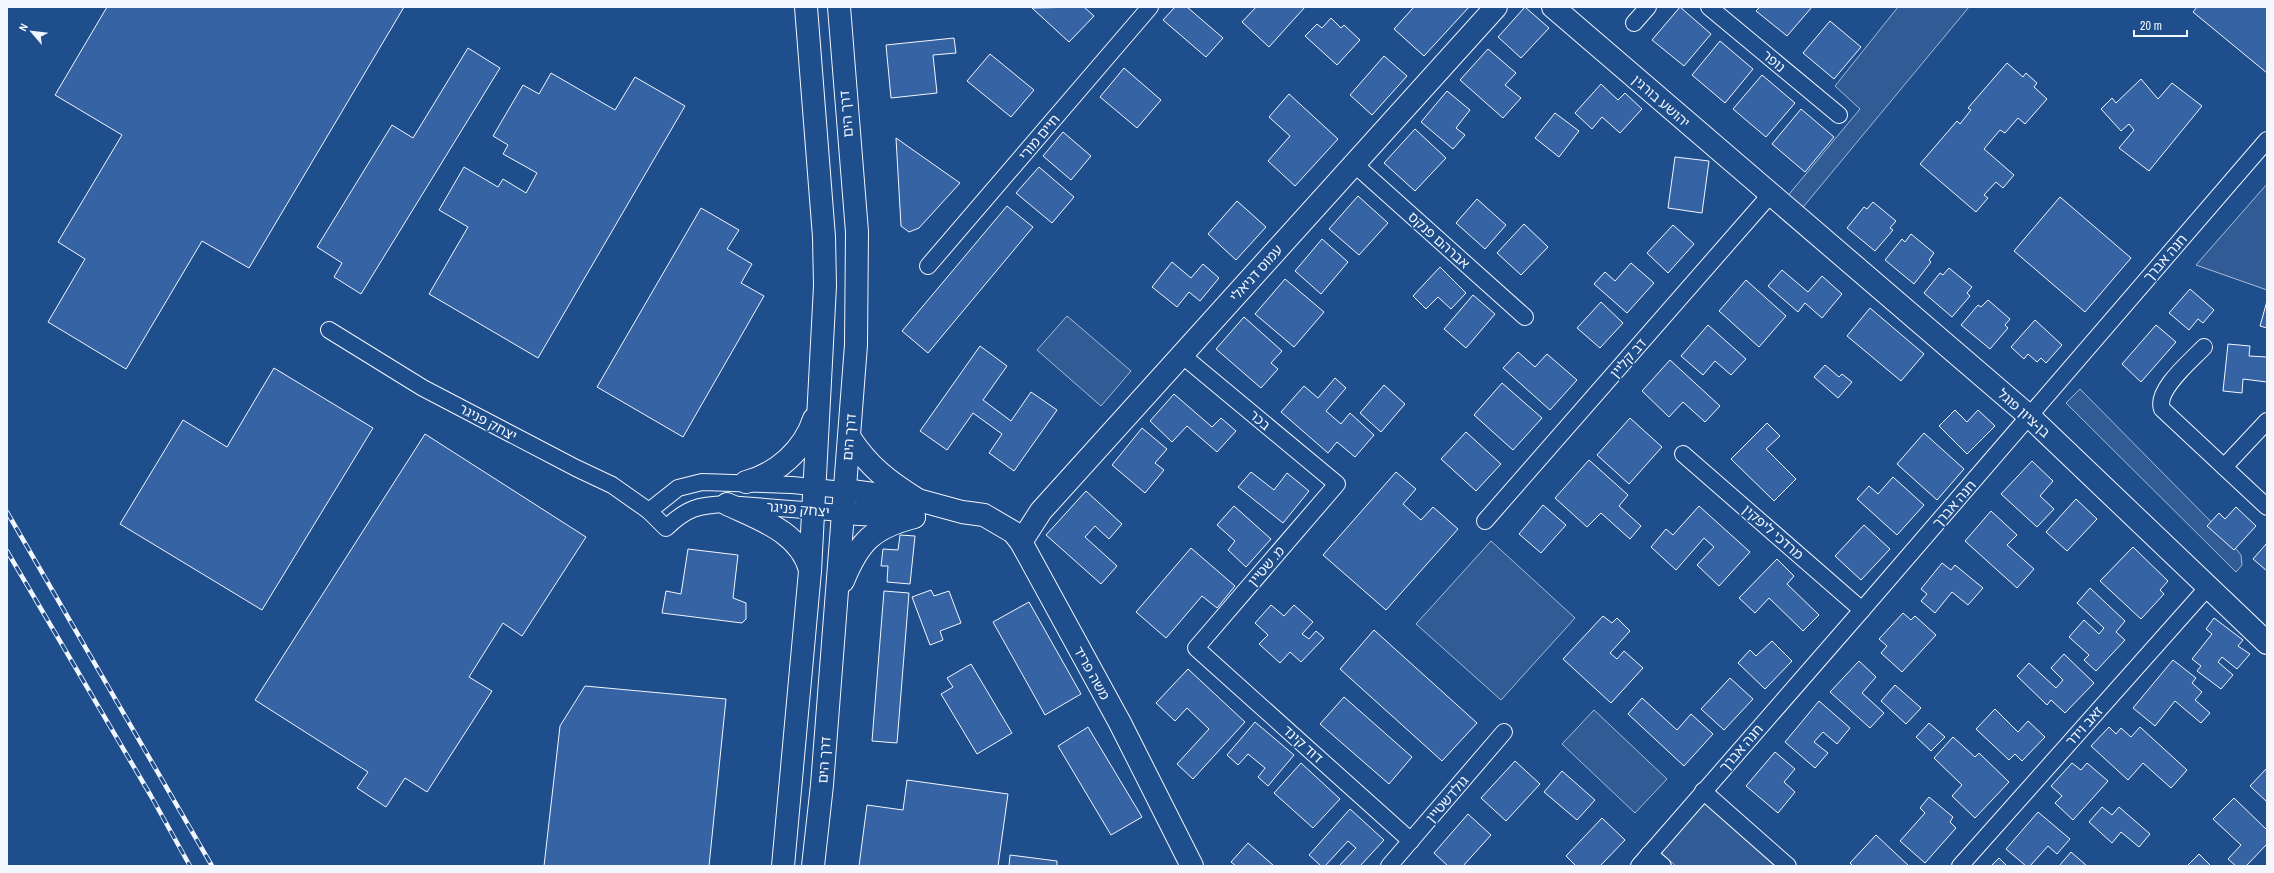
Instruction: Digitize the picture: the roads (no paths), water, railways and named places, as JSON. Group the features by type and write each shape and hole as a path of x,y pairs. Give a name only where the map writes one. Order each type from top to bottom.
{"street":[{"path":"783,866 810,570 824,286 824,237 806,7"},
{"name":"דרך הים","path":"813,866 822,785 837,597 842,512 850,438 856,344 858,232 839,7"},
{"name":"חיים מורי","path":"928,266 1150,7"},
{"name":"עמוס דניאלי","path":"1021,542 1041,511 1182,356 1353,163 1496,7"},
{"name":"יהושע בורגין","path":"1553,7 1770,194"},
{"path":"1634,23 1648,7"},
{"name":"נופר","path":"1709,7 1839,115"},
{"name":"חנה אברך","path":"1639,866 2267,140"},
{"name":"אברהם פנקס","path":"1353,163 1524,317"},
{"name":"בן-ציון פוגל","path":"1770,194 2029,416 2267,643"},
{"name":"דב קליין","path":"1485,521 1770,194"},
{"name":"יצחק פניגר","path":"329,330 423,388 576,468 612,485 649,511 666,528 678,516 695,507 727,504 842,512"},
{"path":"2204,347 2164,390 2160,404 2162,409 2267,506"},
{"name":"בכר","path":"1182,356 1337,484"},
{"path":"746,482 771,472 796,451 811,428 818,406"},
{"path":"2224,467 2267,421"},
{"path":"837,597 853,557 863,543 884,526 916,509 862,456 850,438"},
{"name":"מרדכי ליפקין","path":"1683,454 1862,610"},
{"name":"יצחק פניגר","path":"649,511 670,494 687,485 702,482 746,482 844,490"},
{"name":"מ. שטיין","path":"1196,648 1337,484"},
{"name":"משה פריד","path":"844,490 916,509"},
{"path":"727,504 768,522 787,536 805,554 810,570"},
{"name":"משה פריד","path":"842,512 916,509 984,515 1002,525 1021,542 1120,723 1192,866"},
{"path":"984,515 1004,519 1041,511"},
{"name":"זאב וידר","path":"1960,866 2208,587"},
{"name":"דוד קינד","path":"1196,648 1411,841"},
{"name":"גולדשטיין","path":"1389,866 1504,732"},
{"path":"819,866 822,785"},
{"path":"1703,791 1788,866"},
{"path":"1649,854 1663,866"}],"railway":[{"path":"7,512 212,866"},
{"path":"7,551 151,796 190,866"}]}
